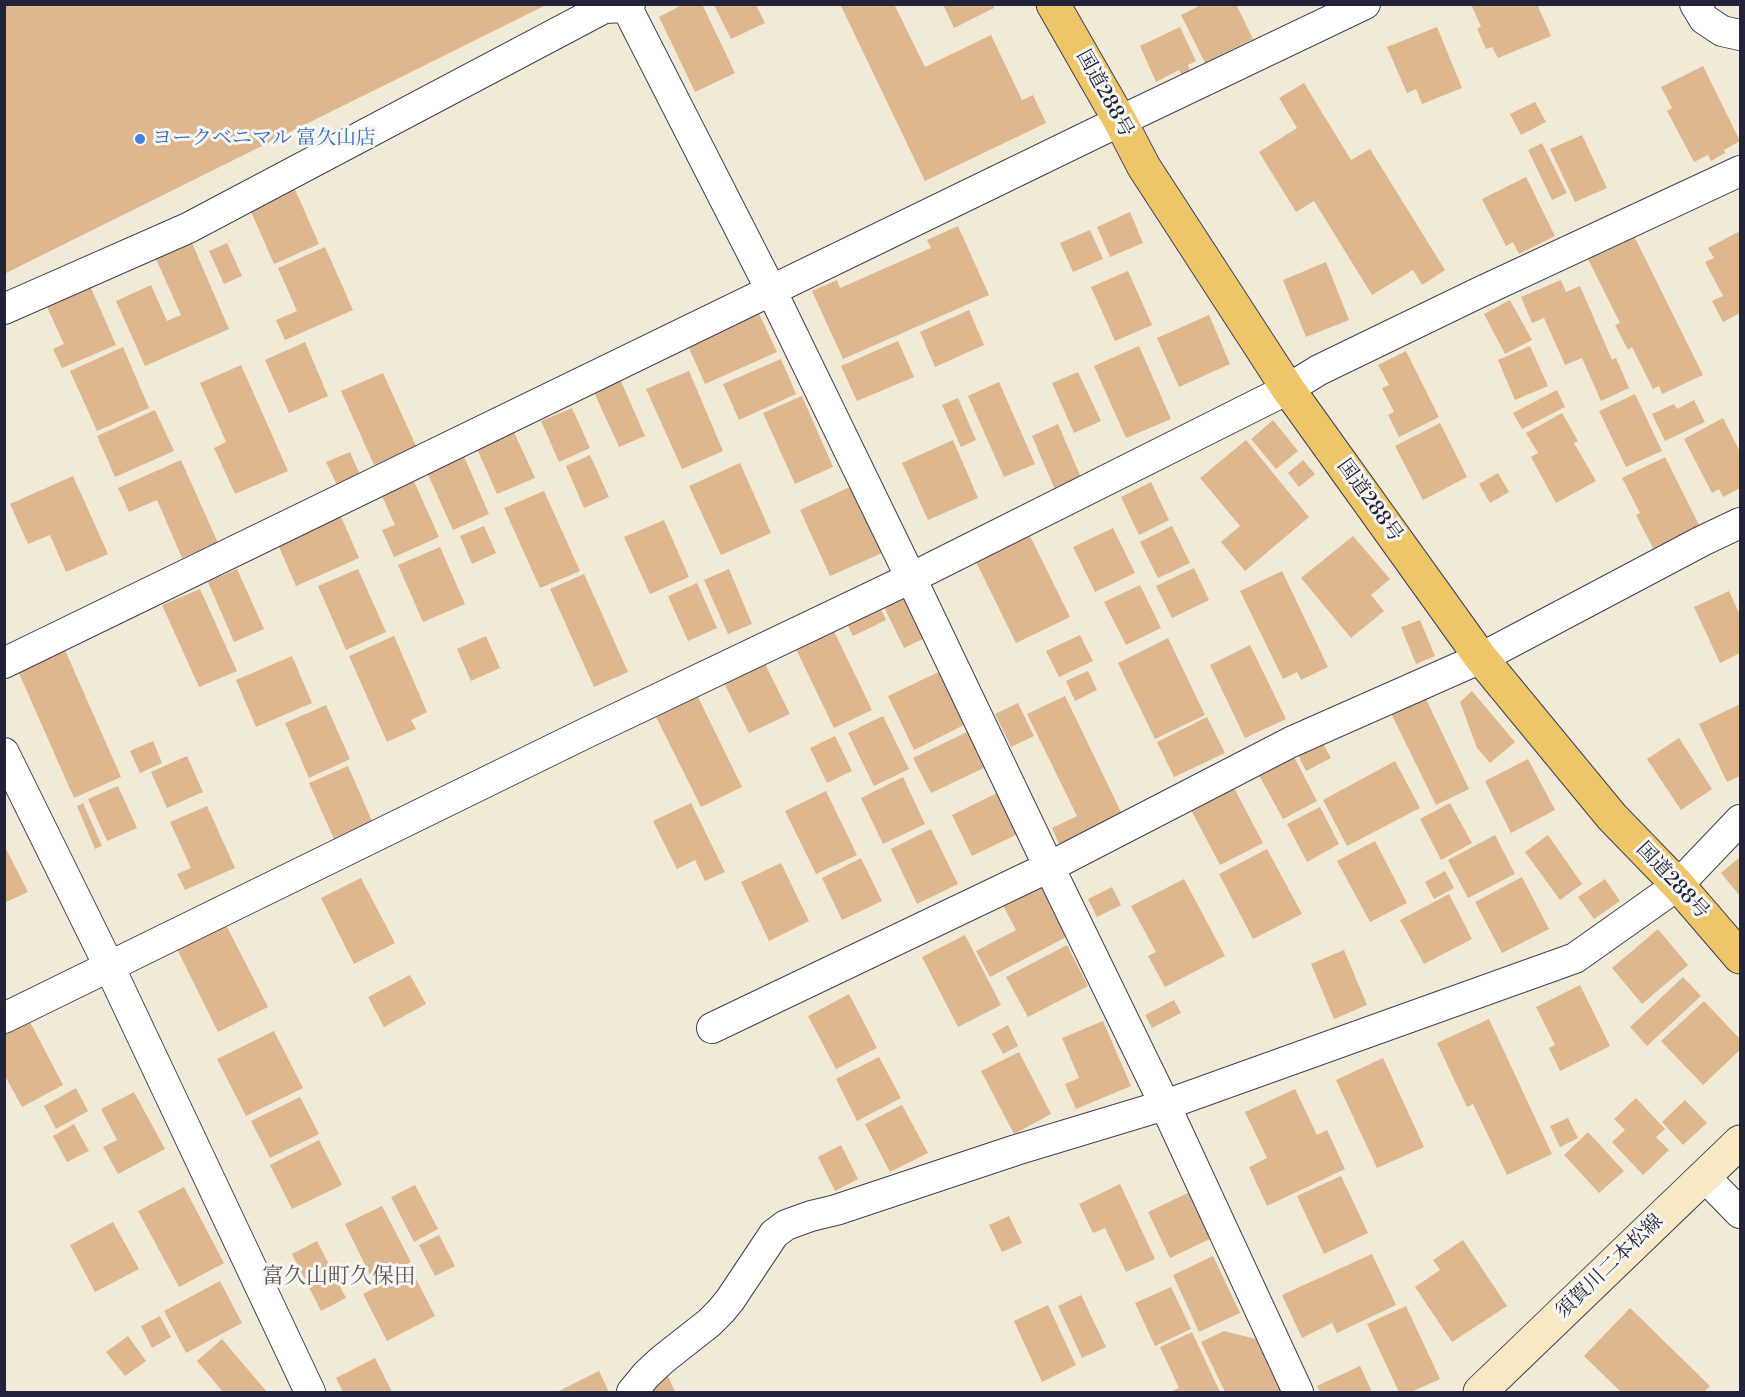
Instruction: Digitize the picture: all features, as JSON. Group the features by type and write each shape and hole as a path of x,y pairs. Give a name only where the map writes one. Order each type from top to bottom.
{"highway":[{"name":"国道288号","path":"1053,4 1120,120 1144,167 1288,389 1481,658 1612,817 1678,885 1740,957"}],"main road":[{"name":"須賀川二本松線","path":"1480,1392 1740,1142"}],"street":[{"path":"4,663 1120,120 1365,4"},
{"path":"1695,4 1704,19 1722,31 1740,35"},
{"path":"4,309 188,228 604,8 627,5 771,290 1166,1105 1298,1392"},
{"path":"4,1018 576,738 911,578 1288,389 1319,370 1740,171"},
{"path":"712,1028 1049,867 1292,742 1481,658 1740,523"},
{"path":"4,753 109,966 310,1392"},
{"path":"632,1392 662,1360 710,1323 730,1300 774,1234 786,1225 1016,1150 1166,1105 1575,958 1678,885 1740,820"},
{"path":"1704,1176 1740,1213"}],"building":[{"name":"ヨークベニマル 富久山店","path":"4,4 548,4 4,274"},
{"path":"684,4 702,4 735,73 695,92 659,17"},
{"path":"840,4 894,4 925,67 991,35 1022,100 1033,95 1046,123 925,181"},
{"path":"943,4 993,4 994,8 954,28"},
{"path":"1203,4 1236,4 1253,39 1205,63 1181,15"},
{"path":"1471,4 1537,4 1551,36 1498,58 1492,47 1486,49 1477,28 1481,27"},
{"path":"714,5 756,5 765,23 731,39"},
{"path":"1180,27 1196,61 1188,65 1190,71 1182,75 1179,70 1156,82 1140,46"},
{"path":"1437,27 1462,88 1422,104 1416,89 1407,93 1387,47"},
{"path":"1703,66 1740,141 1711,161 1708,155 1694,162 1667,111 1672,108 1661,87"},
{"path":"1304,83 1351,160 1370,149 1445,270 1422,285 1413,270 1372,295 1314,201 1296,212 1259,152 1297,128 1279,98"},
{"path":"1535,102 1546,122 1521,135 1510,114"},
{"path":"1582,135 1607,188 1575,202 1550,149"},
{"path":"1542,143 1567,193 1552,200 1528,150"},
{"path":"1526,177 1555,236 1519,254 1513,242 1506,246 1482,199"},
{"path":"294,187 319,244 274,264 249,207"},
{"path":"1130,212 1143,243 1110,257 1097,227"},
{"path":"958,226 989,295 843,359 812,291 837,280 840,288 931,248 927,240"},
{"path":"1090,230 1103,259 1073,272 1060,243"},
{"path":"1740,231 1740,313 1723,322 1712,301 1723,296 1705,262 1714,258 1708,248"},
{"path":"1634,236 1703,375 1662,394 1659,386 1653,389 1632,347 1628,350 1615,325 1620,323 1588,259"},
{"path":"192,243 229,329 145,366 116,301 151,285 167,321 181,315 156,259"},
{"path":"227,243 242,276 224,284 209,251"},
{"path":"325,247 353,310 285,340 276,320 297,311 278,268"},
{"path":"1326,262 1349,320 1306,337 1283,280"},
{"path":"1128,271 1152,325 1115,341 1091,287"},
{"path":"1561,280 1566,292 1580,286 1612,360 1616,358 1629,388 1601,401 1582,358 1565,365 1544,318 1532,323 1521,297"},
{"path":"91,288 116,345 62,368 53,349 64,344 47,307"},
{"path":"1510,300 1532,340 1505,354 1484,314"},
{"path":"755,305 777,352 705,384 684,337"},
{"path":"969,310 984,345 935,367 920,332"},
{"path":"1209,315 1230,364 1179,387 1157,338"},
{"path":"898,341 914,377 857,401 841,366"},
{"path":"305,342 328,396 289,413 265,360"},
{"path":"1139,346 1171,419 1126,438 1094,366"},
{"path":"1530,346 1548,386 1515,400 1498,360"},
{"path":"123,347 149,408 97,431 70,371"},
{"path":"1406,351 1439,417 1399,437 1388,415 1394,412 1382,388 1389,385 1378,365"},
{"path":"781,359 796,394 739,420 723,384"},
{"path":"241,365 288,471 235,494 214,448 226,442 200,383"},
{"path":"689,371 723,451 682,469 646,389"},
{"path":"1078,372 1101,421 1074,433 1052,383"},
{"path":"383,373 416,446 374,465 341,391"},
{"path":"620,379 645,436 619,447 593,390"},
{"path":"999,382 1035,464 1004,477 968,396"},
{"path":"1557,390 1565,407 1522,429 1513,413"},
{"path":"1635,394 1662,451 1626,467 1599,411"},
{"path":"802,396 833,467 795,484 763,413"},
{"path":"958,398 976,440 961,447 942,405"},
{"path":"1694,400 1705,422 1665,441 1652,414 1674,404 1677,409"},
{"path":"572,408 590,448 559,462 541,421"},
{"path":"155,410 174,451 115,477 97,436"},
{"path":"1562,413 1578,441 1574,443 1596,481 1556,503 1531,457 1538,453 1526,433"},
{"path":"1723,418 1740,452 1740,488 1723,497 1719,489 1712,493 1684,439"},
{"path":"1273,420 1298,451 1276,469 1251,439"},
{"path":"1440,423 1467,477 1423,500 1395,446"},
{"path":"1058,424 1082,480 1056,492 1032,436"},
{"path":"514,432 535,478 497,494 477,449"},
{"path":"953,440 978,498 928,520 902,463"},
{"path":"1246,440 1309,517 1245,571 1221,542 1240,526 1200,478"},
{"path":"350,452 360,475 337,485 326,462"},
{"path":"462,452 489,514 453,530 425,468"},
{"path":"590,455 609,497 584,508 566,466"},
{"path":"1665,457 1700,527 1654,550 1636,515 1640,513 1622,478"},
{"path":"181,460 218,543 182,558 157,500 129,512 118,488"},
{"path":"1303,460 1315,474 1299,487 1288,473"},
{"path":"740,463 771,533 721,555 689,486"},
{"path":"1498,473 1509,492 1490,503 1479,484"},
{"path":"73,476 108,554 66,572 50,535 28,544 10,504"},
{"path":"413,479 439,537 394,557 382,530 395,525 381,494"},
{"path":"1151,482 1169,520 1139,535 1121,497"},
{"path":"852,486 882,553 830,576 800,510"},
{"path":"544,491 580,571 540,588 504,508"},
{"path":"339,512 359,558 296,586 276,540"},
{"path":"664,520 689,577 650,594 624,537"},
{"path":"484,526 496,553 472,564 460,536"},
{"path":"1172,526 1190,563 1158,578 1140,542"},
{"path":"1113,528 1135,573 1095,592 1073,547"},
{"path":"1030,536 1070,617 1016,643 976,562"},
{"path":"1353,536 1390,579 1371,595 1384,611 1351,638 1301,578"},
{"path":"440,547 465,604 423,622 398,565"},
{"path":"1194,568 1209,600 1172,618 1156,586"},
{"path":"237,569 264,629 234,642 208,582"},
{"path":"358,569 386,632 346,650 318,586"},
{"path":"729,569 752,624 728,634 704,580"},
{"path":"1282,571 1328,667 1301,680 1297,672 1283,679 1240,591"},
{"path":"584,574 628,672 594,687 550,589"},
{"path":"697,583 717,628 688,641 668,596"},
{"path":"1140,585 1161,628 1126,645 1104,602"},
{"path":"908,588 931,635 904,648 881,601"},
{"path":"200,589 237,671 199,687 162,605"},
{"path":"1729,591 1740,615 1740,653 1720,663 1694,607"},
{"path":"878,602 886,620 853,636 844,618"},
{"path":"1420,620 1435,656 1416,664 1401,627"},
{"path":"831,625 872,710 834,728 793,643"},
{"path":"1080,635 1093,661 1059,677 1046,651"},
{"path":"394,636 427,712 411,720 416,729 387,742 349,656"},
{"path":"486,636 500,668 471,681 457,649"},
{"path":"1168,638 1205,715 1155,739 1118,663"},
{"path":"61,641 121,777 74,798 14,662"},
{"path":"1250,645 1286,719 1245,738 1210,665"},
{"path":"292,656 312,703 256,727 236,680"},
{"path":"763,660 790,714 749,733 722,679"},
{"path":"945,669 959,697 952,701 964,725 914,750 888,696"},
{"path":"1088,671 1097,690 1075,701 1066,681"},
{"path":"1472,691 1515,742 1490,763 1477,748 1460,702"},
{"path":"1423,693 1469,789 1436,805 1389,709"},
{"path":"1065,696 1122,814 1059,844 1052,828 1077,816 1027,714"},
{"path":"698,697 742,787 701,807 656,717"},
{"path":"1018,703 1034,736 1011,747 995,714"},
{"path":"1740,704 1740,776 1727,782 1699,724"},
{"path":"326,705 350,759 309,778 285,723"},
{"path":"883,716 909,769 874,786 848,733"},
{"path":"1207,717 1225,753 1174,777 1157,742"},
{"path":"971,730 988,766 931,793 913,758"},
{"path":"835,736 852,771 827,783 810,748"},
{"path":"1679,738 1712,789 1681,810 1647,759"},
{"path":"153,741 162,763 140,773 130,751"},
{"path":"1322,742 1331,758 1306,771 1298,755"},
{"path":"187,756 203,792 167,808 151,772"},
{"path":"1294,757 1317,801 1283,819 1259,775"},
{"path":"1528,759 1555,810 1511,833 1485,781"},
{"path":"1395,761 1420,808 1347,846 1323,800"},
{"path":"348,766 372,821 334,839 309,783"},
{"path":"903,777 925,824 883,844 861,798"},
{"path":"1232,784 1263,843 1220,865 1189,806"},
{"path":"118,786 137,828 107,841 88,799"},
{"path":"826,791 857,855 816,874 785,811"},
{"path":"997,793 1018,834 972,856 952,815"},
{"path":"83,803 102,846 95,849 77,806"},
{"path":"691,803 725,872 705,881 695,860 677,869 653,821"},
{"path":"1450,803 1472,843 1441,860 1420,819"},
{"path":"207,806 235,868 185,890 177,874 191,868 170,822"},
{"path":"1320,807 1339,844 1307,862 1287,824"},
{"path":"931,829 958,884 917,904 891,849"},
{"path":"1495,835 1515,874 1468,898 1448,860"},
{"path":"1548,835 1582,884 1560,900 1525,852"},
{"path":"1375,841 1407,903 1370,922 1337,861"},
{"path":"4,845 28,892 4,903"},
{"path":"1267,849 1302,914 1253,939 1219,874"},
{"path":"1740,857 1740,896 1721,873"},
{"path":"861,858 882,901 842,920 822,878"},
{"path":"781,863 809,921 769,941 741,882"},
{"path":"1445,871 1454,888 1434,899 1425,882"},
{"path":"1042,876 1072,934 990,977 976,951 1016,930 999,898"},
{"path":"1522,877 1549,929 1502,953 1475,902"},
{"path":"361,878 395,943 354,964 321,898"},
{"path":"1184,879 1225,956 1165,987 1148,956 1156,952 1131,906"},
{"path":"1605,879 1620,901 1594,919 1578,897"},
{"path":"1112,887 1121,905 1097,917 1088,899"},
{"path":"1449,894 1472,939 1424,964 1400,920"},
{"path":"224,921 268,1007 218,1032 175,945"},
{"path":"1658,929 1688,965 1642,1004 1612,968"},
{"path":"965,935 1001,1005 958,1027 922,957"},
{"path":"1067,945 1088,986 1028,1017 1006,977"},
{"path":"1344,950 1367,1005 1334,1019 1311,964"},
{"path":"410,975 426,1004 384,1027 368,997"},
{"path":"1683,977 1701,996 1647,1046 1630,1027"},
{"path":"1580,985 1610,1046 1560,1071 1549,1048 1555,1045 1536,1007"},
{"path":"849,994 877,1048 836,1069 808,1016"},
{"path":"1174,1000 1181,1013 1152,1028 1145,1015"},
{"path":"1704,1001 1740,1039 1740,1050 1703,1085 1661,1041"},
{"path":"1489,1019 1552,1154 1507,1175 1473,1104 1467,1107 1437,1043"},
{"path":"29,1020 63,1085 22,1107 4,1074 4,1033"},
{"path":"1103,1021 1131,1086 1076,1109 1065,1084 1079,1078 1062,1038"},
{"path":"1008,1025 1018,1046 1003,1054 992,1034"},
{"path":"274,1031 303,1088 246,1116 217,1059"},
{"path":"1019,1052 1051,1114 1014,1134 981,1071"},
{"path":"879,1057 901,1098 857,1121 836,1079"},
{"path":"1383,1058 1424,1147 1377,1168 1336,1080"},
{"path":"76,1088 88,1111 56,1129 44,1106"},
{"path":"1295,1089 1317,1135 1327,1130 1345,1169 1267,1206 1249,1167 1267,1158 1245,1112"},
{"path":"134,1092 165,1149 118,1174 103,1147 117,1140 101,1109"},
{"path":"300,1097 319,1134 270,1158 251,1121"},
{"path":"1636,1098 1665,1129 1656,1137 1669,1150 1643,1175 1612,1142 1625,1130 1614,1119"},
{"path":"1685,1100 1707,1123 1683,1145 1662,1122"},
{"path":"902,1105 928,1153 890,1172 865,1124"},
{"path":"1568,1118 1578,1138 1560,1147 1550,1126"},
{"path":"74,1124 89,1151 67,1162 53,1136"},
{"path":"1588,1132 1624,1171 1599,1193 1564,1155"},
{"path":"319,1140 342,1185 292,1209 270,1165"},
{"path":"841,1145 858,1179 835,1191 818,1157"},
{"path":"1341,1176 1368,1233 1324,1254 1297,1196"},
{"path":"1120,1184 1155,1259 1126,1272 1105,1228 1093,1233 1079,1204"},
{"path":"415,1185 438,1229 414,1242 391,1197"},
{"path":"184,1187 224,1263 179,1287 138,1211"},
{"path":"1194,1190 1216,1236 1170,1258 1148,1212"},
{"path":"382,1206 411,1262 373,1281 345,1224"},
{"path":"1009,1216 1022,1243 1002,1252 989,1225"},
{"path":"113,1222 139,1269 95,1292 70,1245"},
{"path":"439,1235 455,1266 435,1276 419,1245"},
{"path":"1463,1240 1507,1306 1452,1342 1415,1287 1440,1270 1433,1260"},
{"path":"317,1241 346,1298 321,1311 292,1254"},
{"path":"1372,1254 1396,1305 1337,1333 1332,1323 1302,1338 1282,1295"},
{"path":"1213,1256 1240,1313 1199,1332 1173,1275"},
{"path":"411,1269 435,1316 387,1341 363,1294"},
{"path":"220,1281 242,1323 186,1353 164,1311"},
{"path":"1171,1287 1191,1329 1155,1346 1135,1303"},
{"path":"1081,1295 1106,1347 1082,1358 1058,1306"},
{"path":"1048,1305 1076,1365 1042,1382 1014,1321"},
{"path":"1406,1306 1440,1379 1411,1392 1399,1392 1367,1324"},
{"path":"1630,1308 1710,1386 1704,1392 1621,1392 1584,1356"},
{"path":"160,1316 171,1337 152,1348 141,1326"},
{"path":"1224,1331 1260,1340 1285,1392 1225,1392 1201,1342"},
{"path":"1192,1332 1220,1392 1170,1392 1179,1388 1160,1347"},
{"path":"128,1336 146,1361 125,1376 106,1352"},
{"path":"222,1339 267,1392 223,1392 197,1361"},
{"path":"375,1358 392,1392 343,1392 336,1378"},
{"path":"1360,1366 1372,1392 1320,1392 1317,1386"},
{"path":"599,1371 609,1392 557,1392"},
{"path":"667,1374 675,1392 654,1392 650,1381"}],"place":[{"name":"ヨークベニマル 富久山店","path":"140,139"}],"district":[{"name":"富久山町久保田","path":"339,1278"}]}
